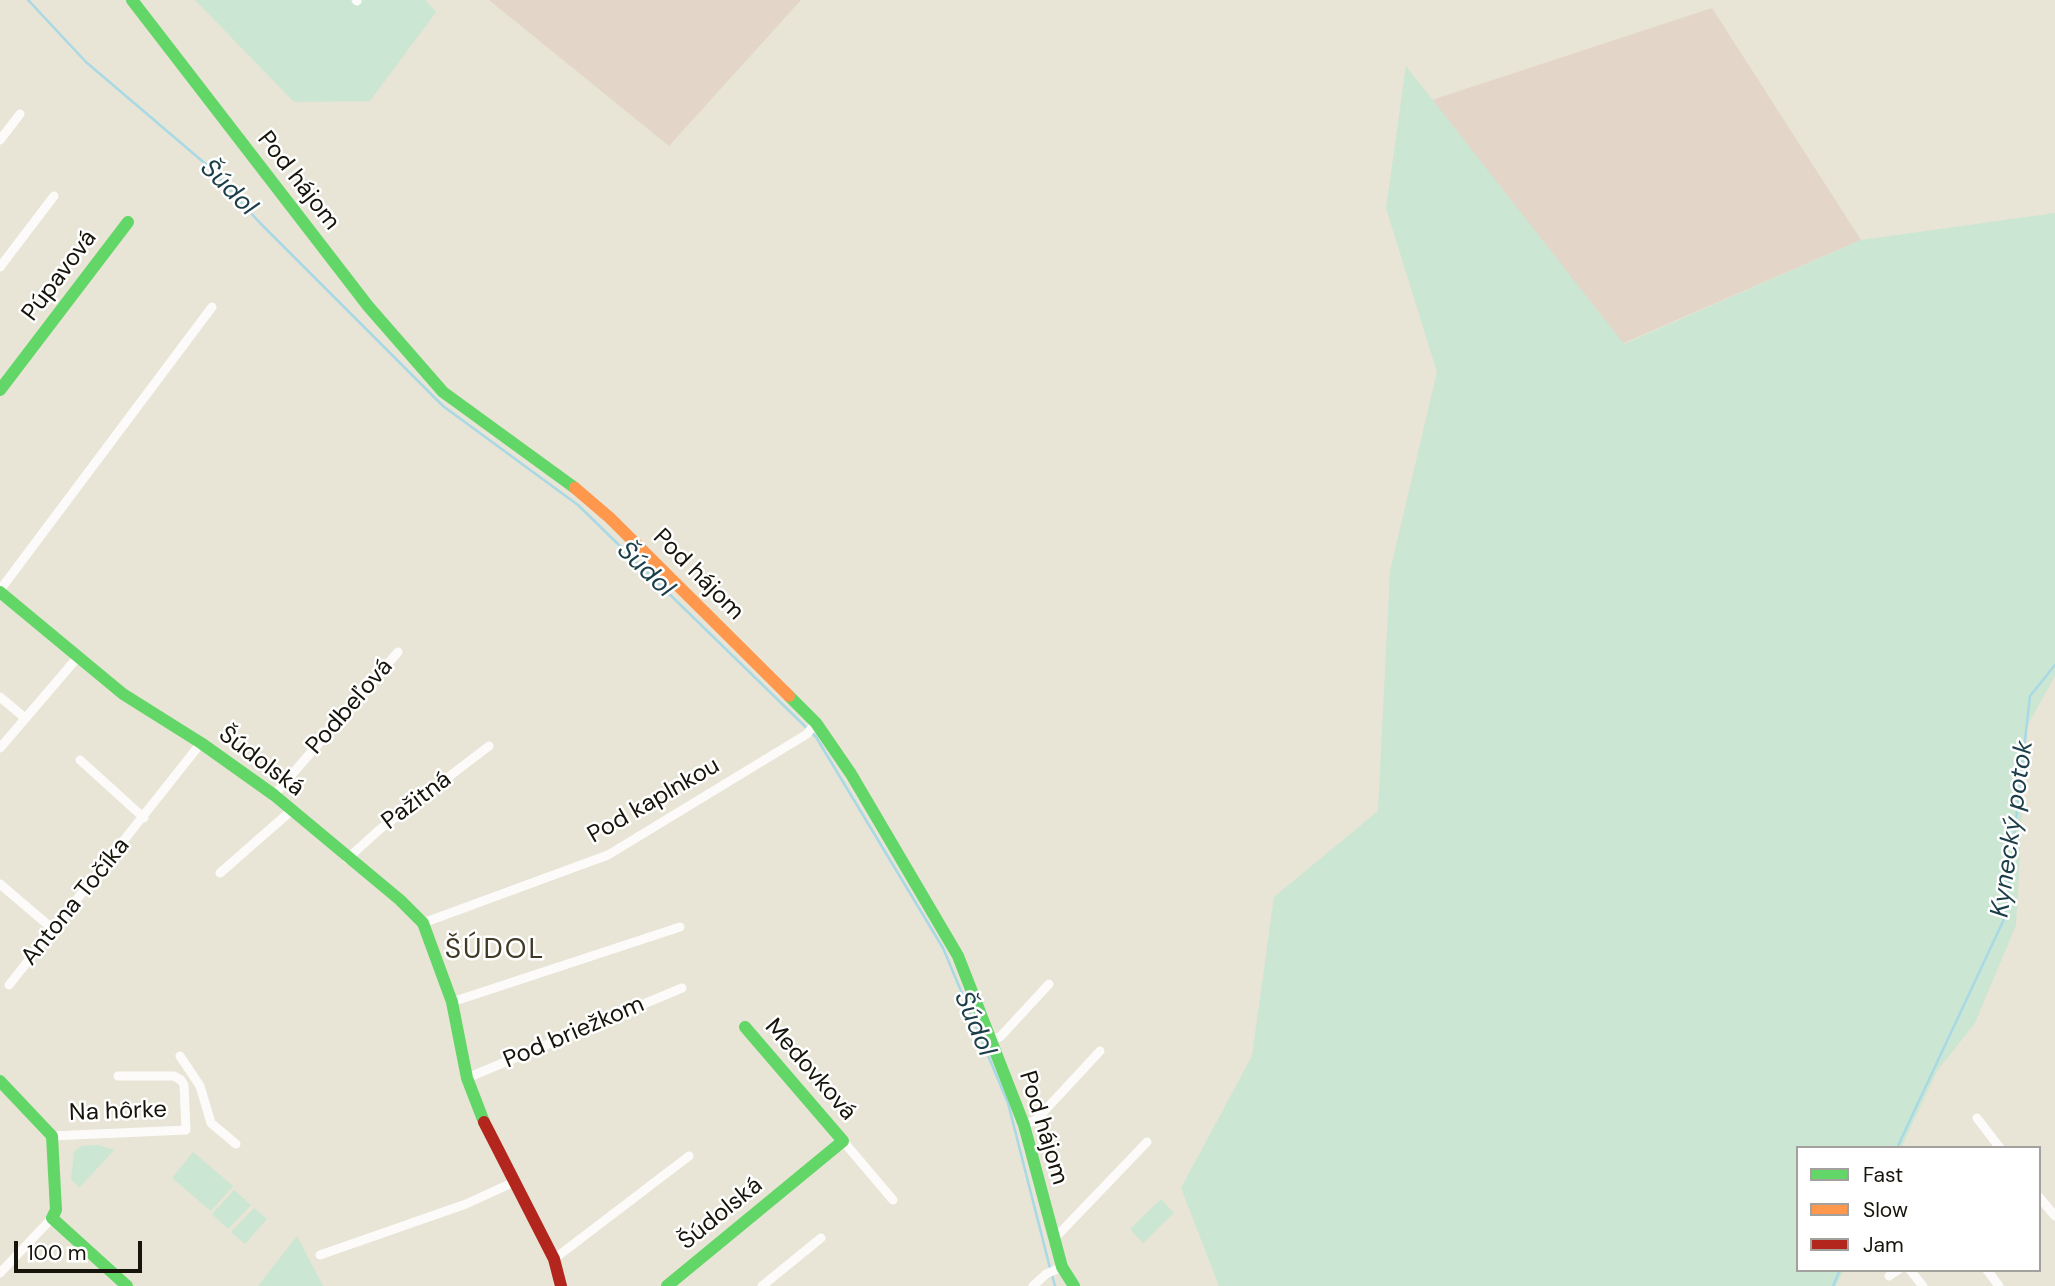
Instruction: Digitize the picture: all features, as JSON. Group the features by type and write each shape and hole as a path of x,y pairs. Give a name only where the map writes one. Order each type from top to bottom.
{"street":[{"name":"Pod hájom","path":"132,0 368,306 443,392 581,493 610,518 812,728 851,774 958,956 1024,1125 1053,1240 1054,1270 1074,1286"},
{"path":"0,140 20,114"},
{"path":"0,267 54,196"},
{"name":"Púpavová","path":"0,390 128,222"},
{"path":"0,591 212,307"},
{"name":"Šúdolská","path":"0,591 123,694 201,743 274,795 347,859 400,900 423,923 452,1002 467,1078 484,1120 554,1259 561,1286"},
{"name":"Podbeľová","path":"274,795 398,652"},
{"path":"0,748 77,657"},
{"path":"0,697 25,718"},
{"name":"Pod kaplnkou","path":"423,923 608,855 812,728"},
{"name":"Antona Točíka","path":"9,985 201,743"},
{"name":"Pažitná","path":"347,859 379,830 489,746"},
{"name":"Antona Točíka","path":"80,760 144,817"},
{"path":"220,873 292,810"},
{"path":"0,884 54,930"},
{"path":"452,1002 680,927"},
{"path":"992,1039 1000,1037 1049,984"},
{"name":"Pod briežkom","path":"467,1078 682,988"},
{"name":"Medovková","path":"745,1027 893,1200"},
{"path":"1024,1125 1036,1120 1100,1051"},
{"path":"180,1056 200,1086 211,1123 236,1144"},
{"path":"118,1076 174,1076 181,1080 191,1073"},
{"name":"Na hôrke","path":"52,1136 186,1130 184,1085 181,1080"},
{"name":"Na hôrke","path":"0,1081 52,1136 57,1210 52,1218"},
{"path":"1977,1118 1998,1146"},
{"name":"Medovková","path":"802,1174 843,1141"},
{"path":"1053,1240 1147,1142"},
{"path":"554,1259 689,1156"},
{"name":"Šúdolská","path":"667,1286 802,1174"},
{"path":"320,1255 466,1204 514,1182"},
{"path":"2041,1198 2055,1216"},
{"path":"0,1273 52,1218 127,1286"},
{"path":"762,1286 821,1238"},
{"path":"1033,1286 1054,1270"},
{"path":"1889,1276 1895,1272"},
{"path":"1912,1272 1923,1286"}],"shaded area":[{"path":"489,0 801,0 669,146"},
{"path":"1712,8 1861,240 1619,345 1432,100"}],"green space":[{"path":"195,0 425,0 436,12 370,101 294,102"},
{"path":"1406,66 1624,344 1861,240 2055,213 2055,676 2027,726 2016,925 1975,1023 1937,1071 1902,1146 1796,1146 1796,1272 1843,1272 1836,1286 1219,1286 1181,1188 1252,1056 1274,897 1378,811 1390,571 1437,372 1386,208"},
{"path":"98,1145 114,1150 80,1187 71,1180 74,1152 81,1146"},
{"path":"193,1152 233,1186 211,1211 172,1178"},
{"path":"234,1190 251,1205 228,1229 212,1214"},
{"path":"1161,1199 1174,1213 1143,1243 1130,1229"},
{"path":"254,1208 267,1219 245,1244 231,1232"},
{"path":"297,1236 323,1286 258,1286"}],"waterway":[{"name":"Šúdol","path":"28,0 86,62 208,166 260,223 443,406 578,505 816,737 943,948 1008,1103 1050,1268"},
{"name":"Kynecký potok","path":"1898,1146 2005,917 2030,696 2055,665"},
{"name":"Kynecký potok","path":"1833,1286 1839,1272"},
{"name":"Šúdol","path":"1052,1275 1055,1286"}],"traffic: fast":[{"path":"132,0 368,306 443,392 575,488"},
{"path":"0,390 128,222"},
{"path":"0,592 123,694 201,743 274,795 400,900 423,923 452,1002 467,1078 484,1122"},
{"path":"789,696 816,723 851,774 958,956 1024,1125 1062,1267 1074,1286"},
{"path":"667,1286 843,1141 745,1027"},
{"path":"0,1081 52,1136 56,1210 52,1218 127,1286"}],"traffic: slow":[{"path":"575,488 610,518 789,696"}],"traffic: jam":[{"path":"484,1122 554,1259 561,1286"}],"district":[{"name":"ŠÚDOL","path":"495,951"}]}
